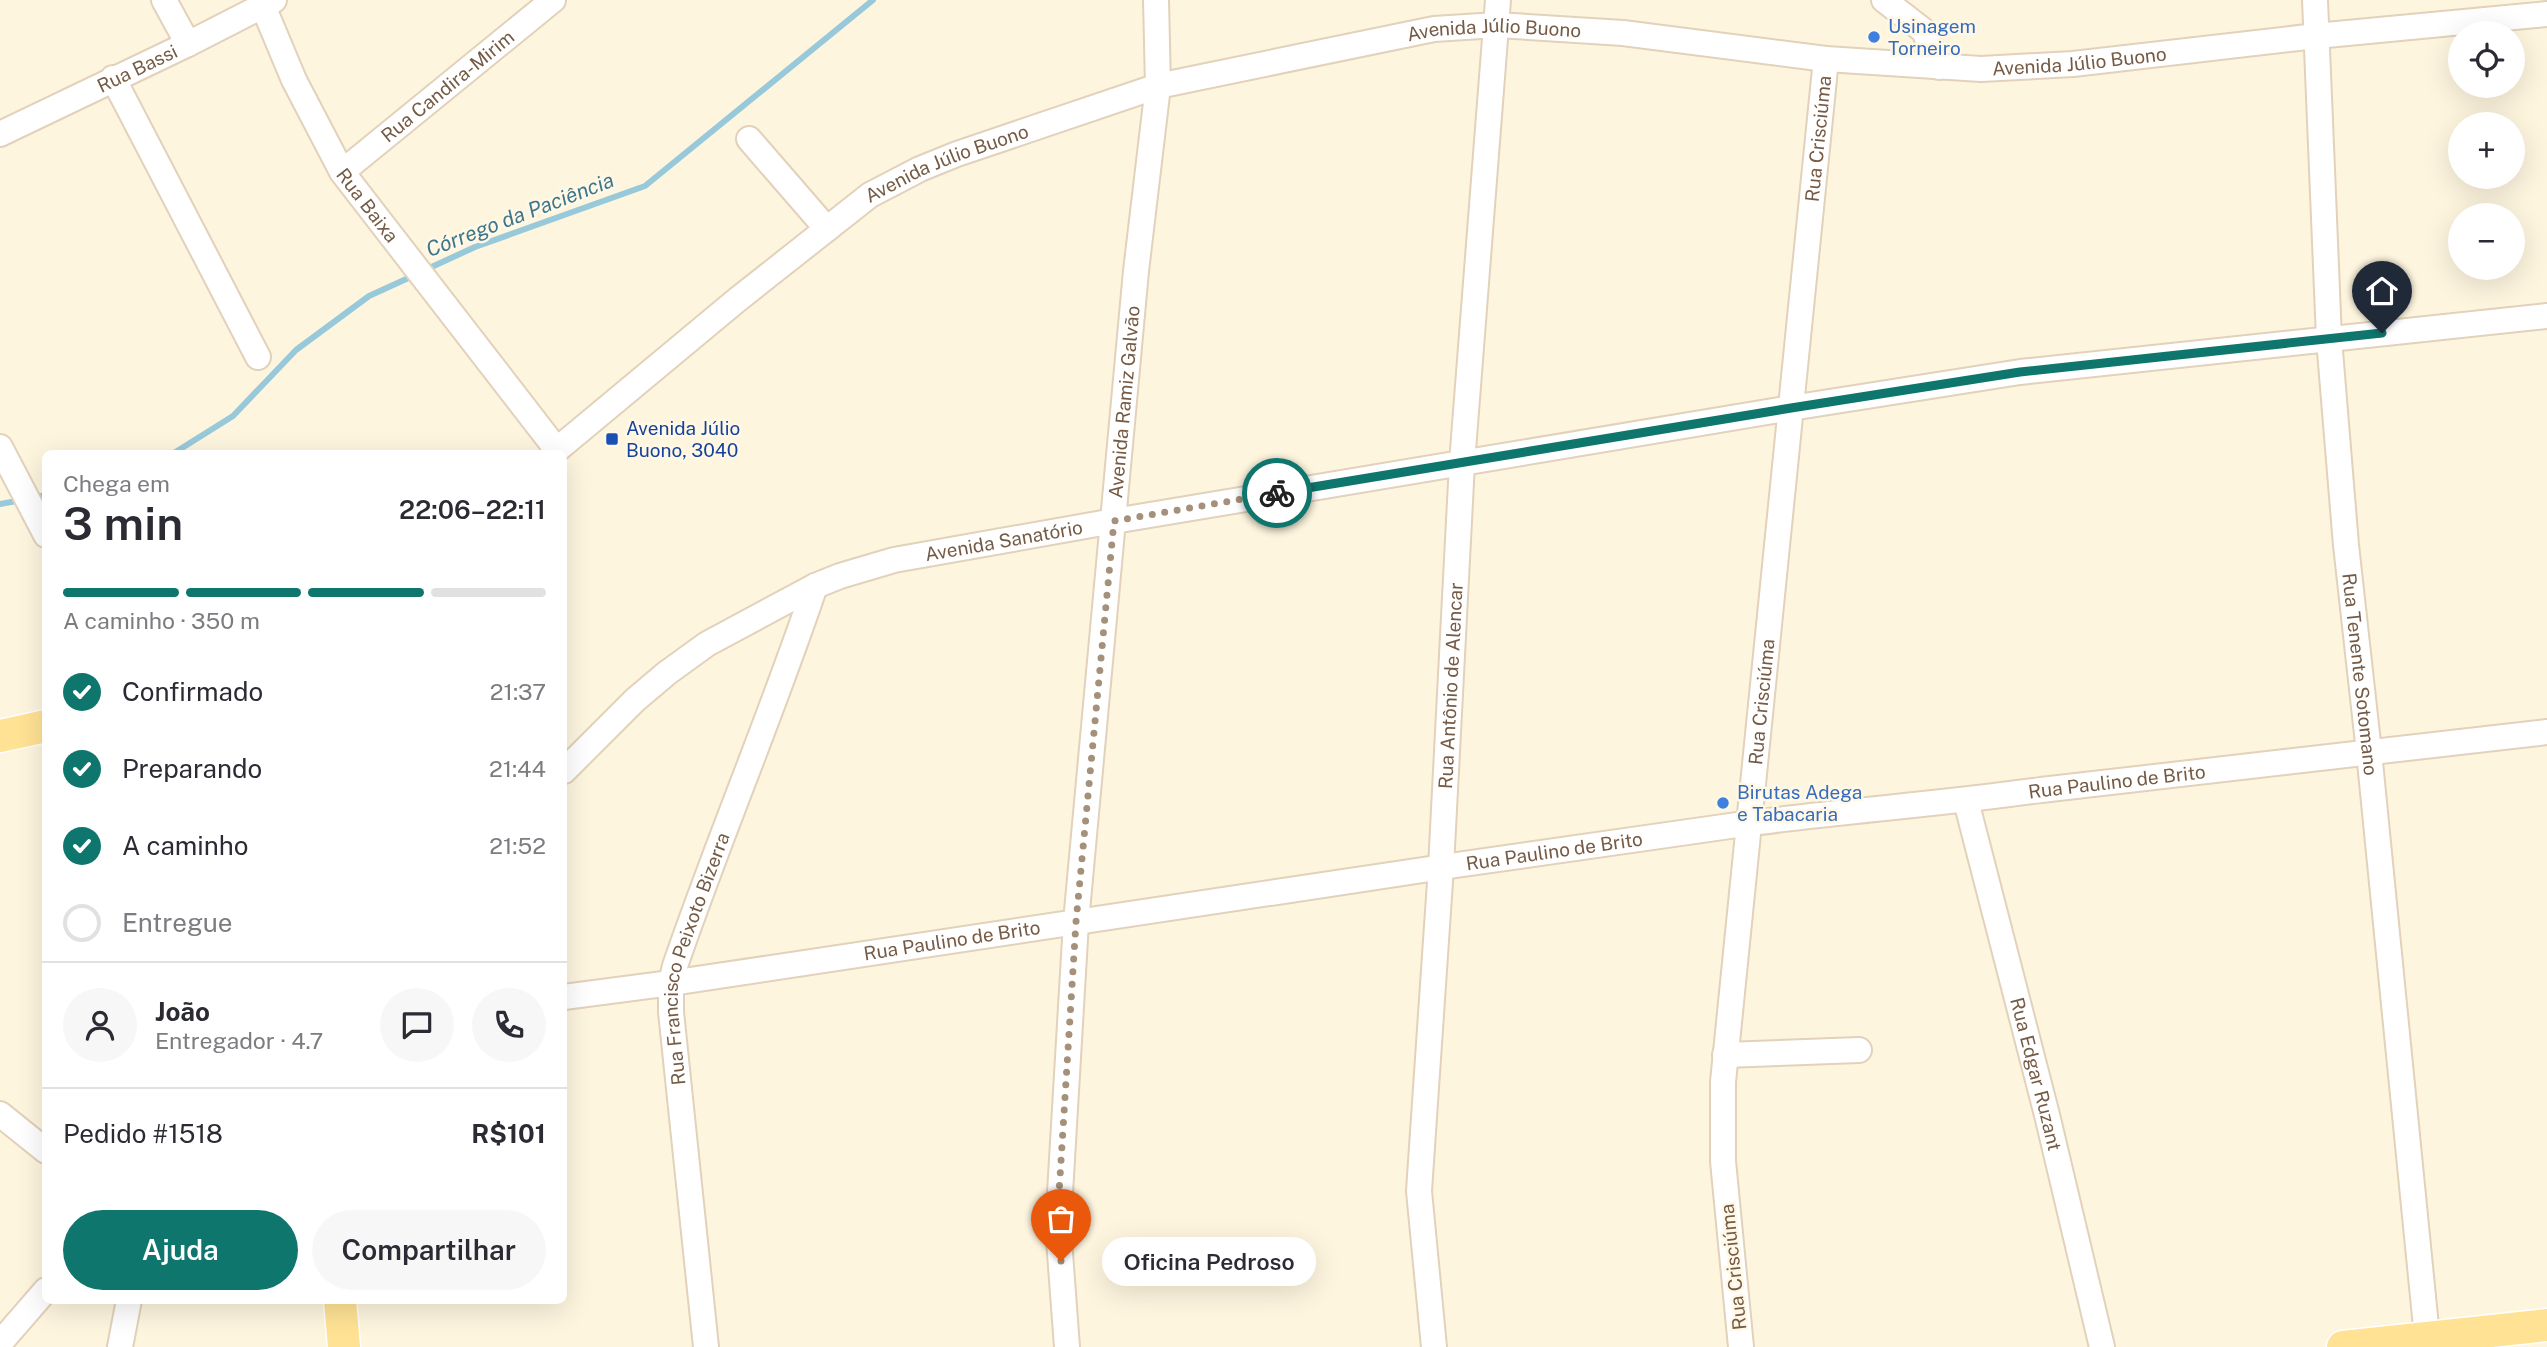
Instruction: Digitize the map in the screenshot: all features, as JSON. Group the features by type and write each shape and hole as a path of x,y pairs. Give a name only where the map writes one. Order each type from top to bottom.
{"main road":[{"path":"0,736 42,727"},
{"path":"340,1304 344,1347"},
{"path":"2343,1347 2427,1343 2547,1325"}],"street":[{"path":"164,0 188,44"},
{"name":"Rua Candira-Mirim","path":"342,172 553,0"},
{"name":"Avenida Ramiz Galvão","path":"1066,1347 1059,1240 1059,1193 1076,922 1136,271 1158,86 1156,0"},
{"name":"Rua Antônio de Alencar","path":"1434,1347 1419,1191 1441,867 1462,463 1498,0"},
{"path":"1884,0 1924,31 1939,67"},
{"name":"Rua Tenente Sotomano","path":"2315,0 2329,339 2347,557 2369,752 2427,1343"},
{"name":"Rua Bassi","path":"0,134 268,3"},
{"name":"Rua Baixa","path":"268,3 294,80 342,172 553,450"},
{"name":"Avenida Júlio Buono","path":"557,450 737,300 870,195 920,169 1158,86 1434,29 1497,25 1623,33 1826,59 1981,69 2073,64 2547,14"},
{"name":"Rua Crisciúma","path":"1741,1347 1723,1161 1725,1055 1826,59"},
{"path":"113,78 258,357"},
{"path":"749,139 827,229"},
{"name":"Avenida Sanatório","path":"567,768 635,700 707,644 816,586 894,560 1114,521 2020,372 2547,316"},
{"path":"0,447 42,529"},
{"name":"Rua Francisco Peixoto Bizerra","path":"706,1347 671,1012 671,983 714,855 816,586"},
{"name":"Rua Paulino de Brito","path":"567,997 1750,824 2547,732"},
{"name":"Rua Edgar Ruzant","path":"1966,801 2047,1115 2102,1347"},
{"path":"1725,1055 1859,1050"},
{"path":"0,1114 42,1148"},
{"path":"0,1343 42,1295"},
{"path":"120,1347 128,1304"}],"waterway":[{"name":"Córrego da Paciência","path":"425,270 475,247 645,186 873,0"},
{"name":"Córrego da Paciência","path":"179,450 233,416 296,350 369,296 415,275"},
{"name":"Córrego da Paciência","path":"33,498 42,496"},
{"name":"Córrego da Paciência","path":"0,504 22,500"}],"way so far":[{"path":"1061,1261 1059,1193 1076,922 1114,521 1277,493"}],"place":[{"name":"Usinagem Torneiro","path":"1874,37"},
{"name":"Avenida Júlio Buono, 3040","path":"612,439"},
{"name":"Birutas Adega e Tabacaria","path":"1723,803"},
{"name":"Oficina Pedroso","path":"1061,1261"}],"route":[{"path":"1277,493 2020,372 2382,333"}]}
